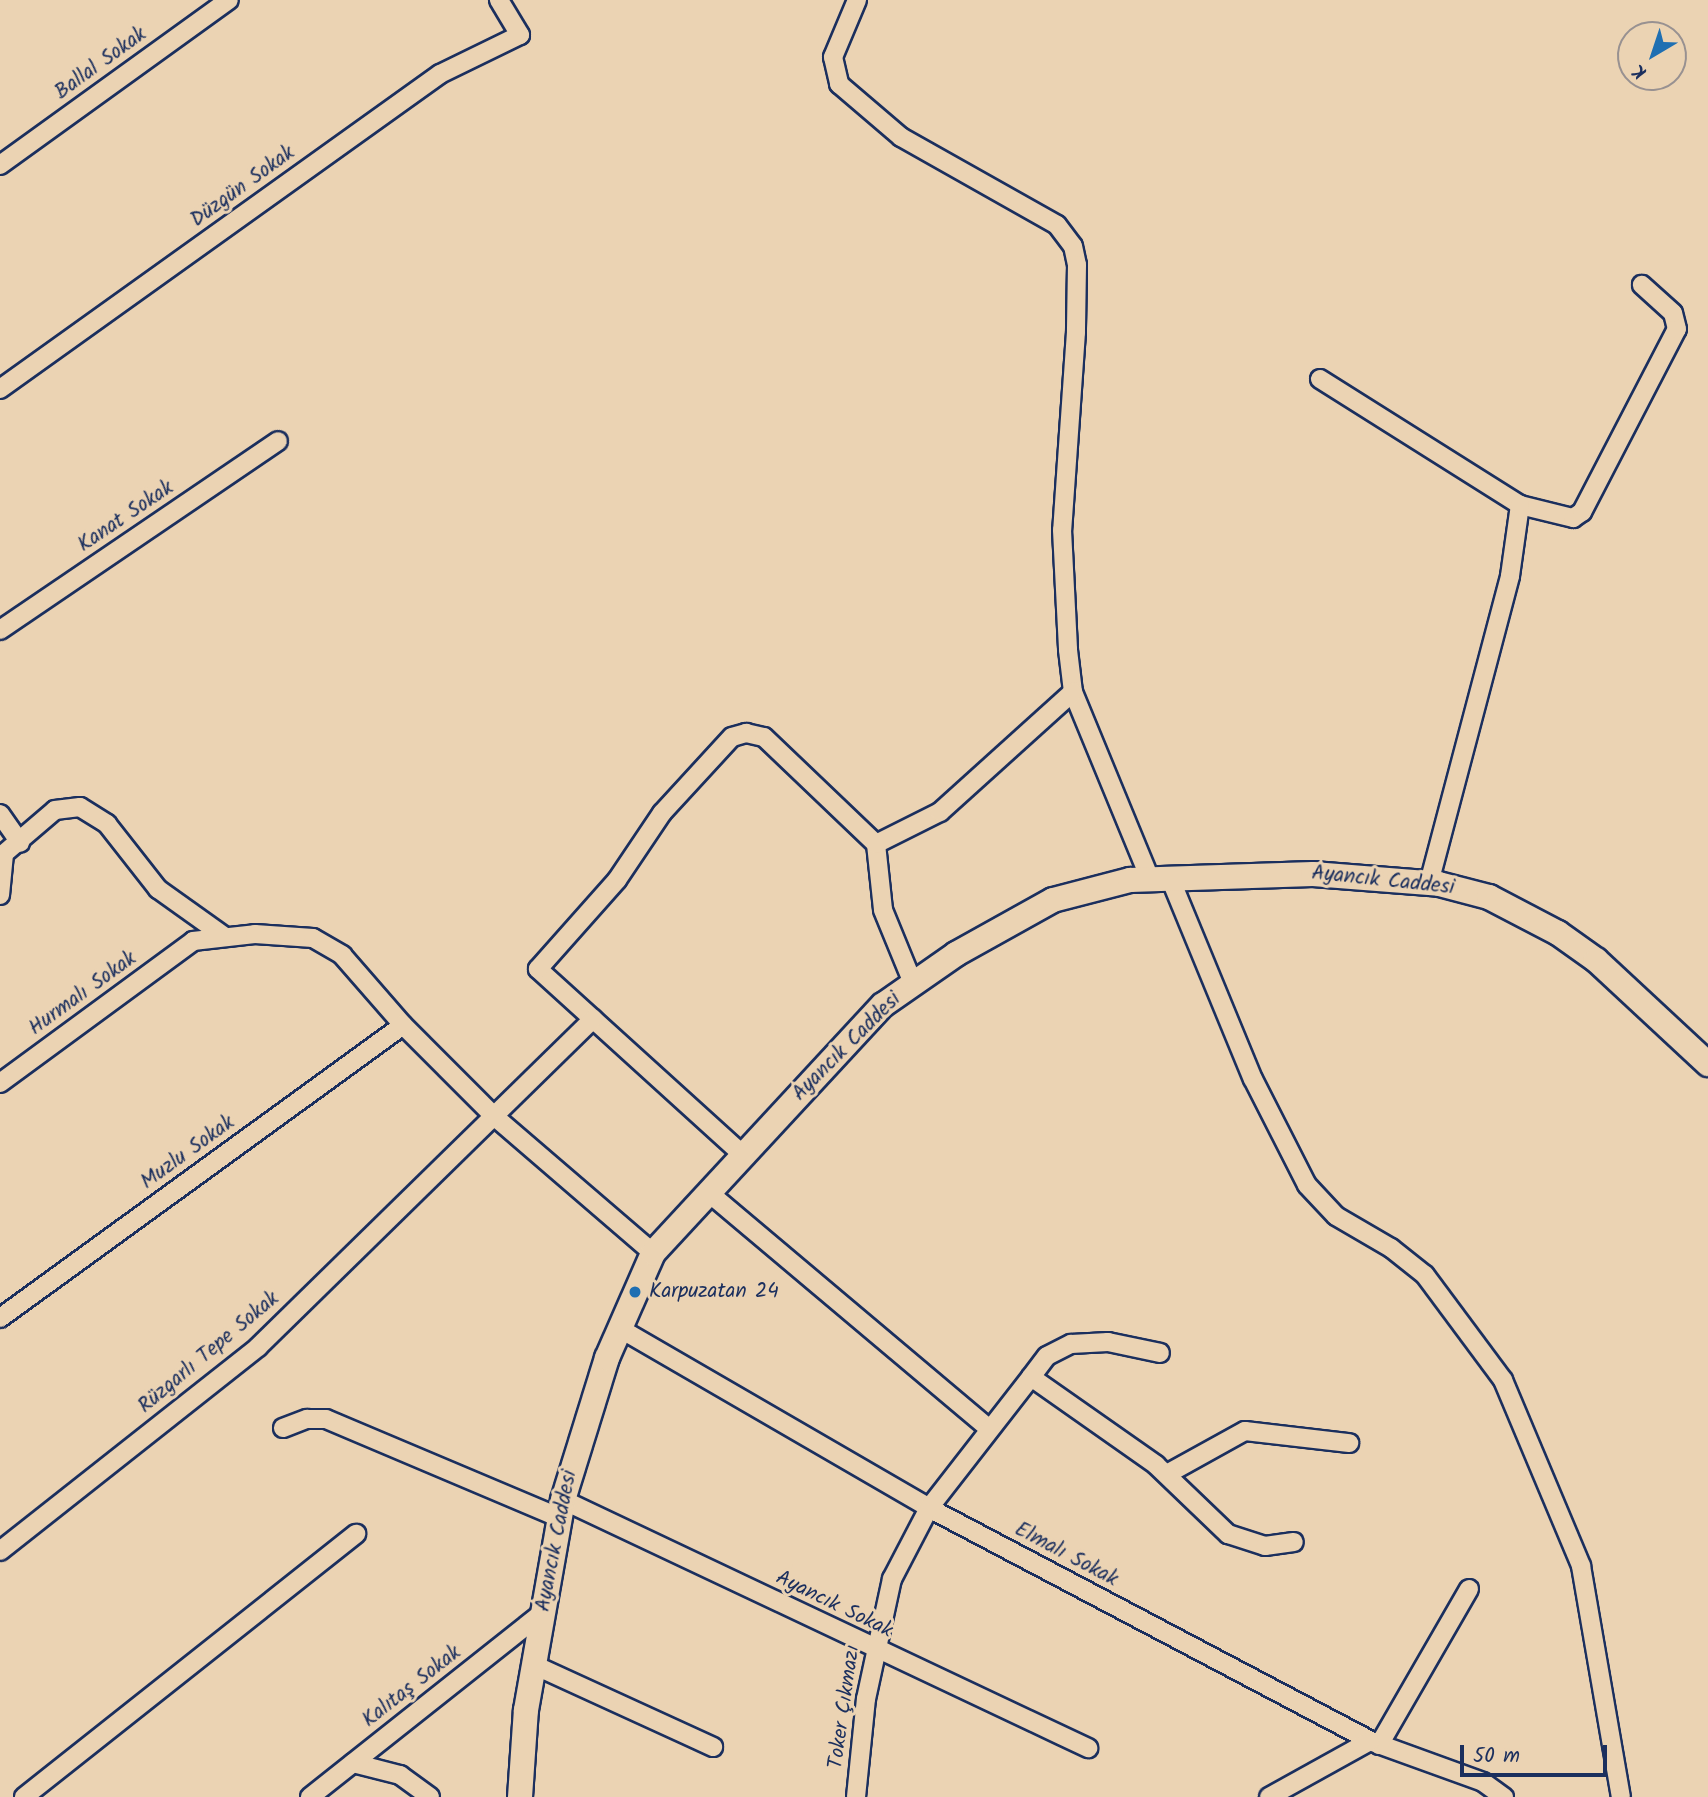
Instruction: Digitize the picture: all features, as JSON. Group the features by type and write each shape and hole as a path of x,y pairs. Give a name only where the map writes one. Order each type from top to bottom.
{"street":[{"name":"Ballal Sokak","path":"0,165 229,0"},
{"name":"Düzgün Sokak","path":"0,389 440,74 520,35 499,0"},
{"path":"857,0 833,57 839,84 901,137 1057,225 1076,256 1076,332 1062,530 1064,615 1073,692 1253,1079 1307,1185 1336,1216 1391,1248 1425,1275 1503,1380 1581,1566 1621,1797"},
{"path":"1320,379 1520,505 1564,520 1582,512 1677,330 1673,313 1642,285"},
{"name":"Kanat Sokak","path":"0,631 278,441"},
{"path":"1429,883 1510,576 1520,505"},
{"path":"876,844 940,812 1073,692"},
{"path":"743,1155 538,969 617,880 662,813 732,737 746,733 764,737 876,844 883,910 913,982"},
{"path":"0,895 2,856 55,810 68,806 84,809 111,829 149,880 224,936 299,934 324,942 342,955 403,1025 495,1118 653,1253"},
{"path":"0,814 20,843"},
{"name":"Ayancık Caddesi","path":"520,1797 534,1665 562,1509 588,1410 619,1328 653,1253 883,1005 913,982 1053,900 1104,884 1160,878 1313,874 1429,883 1489,897 1558,933 1596,960 1708,1064"},
{"name":"Hurmalı Sokak","path":"0,1083 193,941 224,936"},
{"name":"Rüzgarlı Tepe Sokak","path":"0,1550 258,1347 495,1118 593,1019"},
{"name":"Muzlu Sokak","path":"0,1318 403,1025"},
{"path":"708,1192 987,1427"},
{"name":"Elmalı Sokak","path":"619,1328 929,1508 1375,1743 1483,1782 1504,1797"},
{"name":"Toker Çıkmazı","path":"856,1797 874,1650 892,1579 929,1508 987,1427 1048,1356 1071,1344 1108,1342 1160,1353"},
{"path":"1031,1377 1167,1474 1228,1534 1265,1546 1294,1542"},
{"name":"Ayancık Sokak","path":"283,1428 307,1419 326,1419 562,1509 1088,1748"},
{"path":"1167,1474 1245,1431 1349,1443"},
{"path":"24,1797 356,1534"},
{"path":"1269,1797 1375,1743 1469,1589"},
{"name":"Kalıtaş Sokak","path":"310,1797 543,1612"},
{"path":"534,1665 713,1747"},
{"path":"353,1763 400,1775 430,1797"}],"place":[{"name":"Karpuzatan 24","path":"635,1292"}]}
